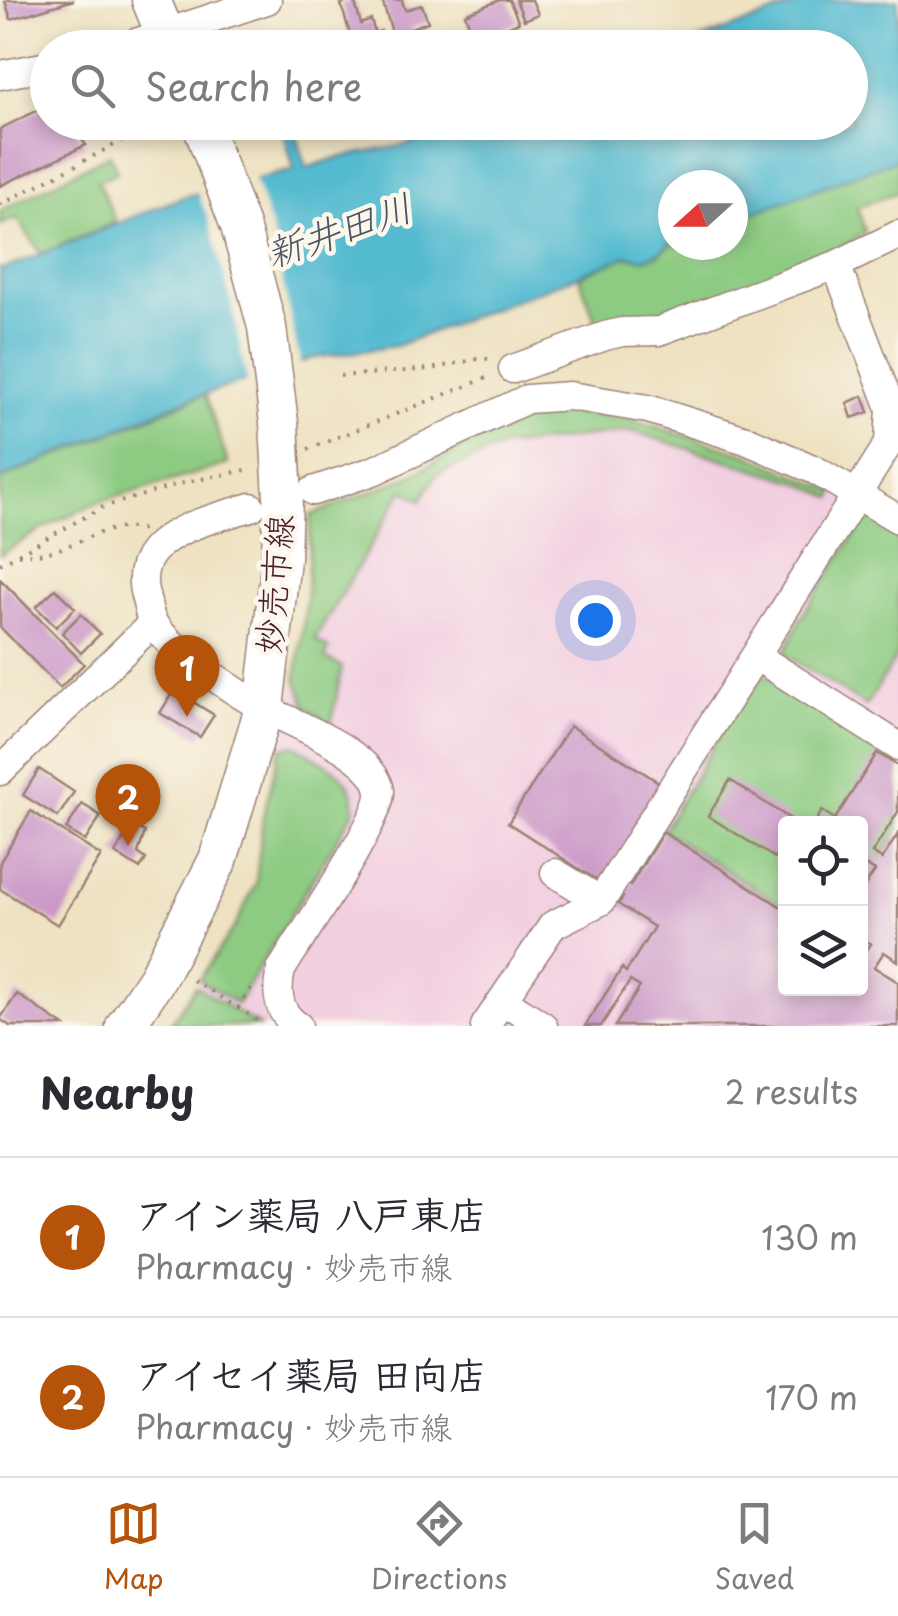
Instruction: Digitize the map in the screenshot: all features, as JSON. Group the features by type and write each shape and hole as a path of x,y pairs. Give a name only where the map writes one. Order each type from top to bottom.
{"main road":[{"name":"妙売市線","path":"125,1026 157,978 218,860 264,708 281,559 290,437 240,226 208,140"}],"street":[{"path":"162,27 267,0"},
{"path":"0,75 30,69"},
{"path":"513,369 604,336 659,331 836,266 898,235"},
{"path":"485,1026 553,925 602,901 889,442 892,408 836,266"},
{"path":"313,491 373,471 527,400 570,396 648,409 746,440 815,470 898,519"},
{"path":"251,507 170,534 149,557 142,586 153,623 179,650 264,708 306,727 361,762 370,769 380,791 380,802 367,829 281,970 276,992 289,1020 298,1026"},
{"path":"0,771 153,623"},
{"path":"756,656 898,746"},
{"path":"556,873 602,901"},
{"path":"502,1000 543,1026"}],"path":[{"path":"0,206 124,140"},
{"path":"340,376 431,369 482,358 513,369"},
{"path":"290,437 513,369"},
{"path":"0,564 103,506 261,466"},
{"path":"14,555 54,551 108,530 131,526 164,541"},
{"path":"194,980 266,1026"},
{"path":"238,1008 254,982"}],"shaded area":[{"path":"556,409 828,487 898,530 898,1026 169,1026 236,925 256,883 263,816 296,679 306,603 311,515 410,476 475,439"}],"green space":[{"path":"110,154 117,172 98,181 116,222 41,254 17,218 0,225 0,211"},
{"path":"898,159 898,192 857,207 865,232 823,262 659,317 638,316 598,327 579,276 628,255 658,255 658,260 748,260 748,214"},
{"path":"205,394 228,464 96,503 49,525 0,555 0,479"},
{"path":"556,409 633,420 746,454 835,491 833,498 798,482 631,431 503,447 437,474 421,500 403,490 315,639 329,649 325,658 342,667 331,725 306,706 296,679 306,603 311,515 410,476 508,422"},
{"path":"872,516 898,533 898,654 866,706 787,656 785,651 800,619 866,517"},
{"path":"765,674 898,759 898,830 868,878 868,816 778,816 778,903 663,830 755,676"},
{"path":"294,745 336,770 350,788 354,811 237,1004 199,980 236,925 256,883 263,816 280,749"},
{"path":"196,986 259,1026 169,1026"}],"water":[{"name":"新井田川","path":"810,0 898,0 898,159 748,214 748,170 658,170 658,253 653,256 628,256 396,346 313,358 179,403 0,479 0,268 183,197 294,170 286,140 298,140 306,168 420,140 868,140 868,30 727,30"}],"pier":[{"path":"253,175 272,231 301,367 248,385 229,293 196,189"}],"building":[{"path":"8,0 74,0 11,19 5,1"},
{"path":"354,0 361,24 371,20 374,30 349,30 341,4"},
{"path":"382,0 402,0 405,10 422,5 428,22 412,30 391,30"},
{"path":"509,0 519,22 499,30 471,30 465,14"},
{"path":"516,0 532,0 538,14 524,20"},
{"path":"30,114 30,140 82,140 86,145 0,186 0,129"},
{"path":"863,396 869,412 852,418 847,403"},
{"path":"0,579 84,664 60,688 0,627"},
{"path":"55,589 75,608 56,627 36,607"},
{"path":"81,614 100,634 81,653 62,633"},
{"path":"174,690 214,715 200,737 160,713"},
{"path":"570,726 663,785 608,872 630,886 663,832 778,905 778,996 868,996 868,881 875,871 868,867 868,816 837,816 877,753 898,766 898,812 872,853 882,859 898,834 898,961 884,952 874,967 898,982 898,1026 615,1026 640,987 630,981 601,1026 585,1026 654,927 618,904 623,897 508,823"},
{"path":"39,769 74,792 58,817 23,795"},
{"path":"730,780 786,816 778,816 778,860 708,816"},
{"path":"82,804 101,816 85,841 66,829"},
{"path":"31,811 101,856 58,925 0,889 0,862"},
{"path":"132,825 145,832 138,853 146,859 140,869 115,853"},
{"path":"17,994 64,1026 10,1026 0,1019"}],"place":[{"name":"アイン薬局 八戸東店","path":"187,717"},
{"name":"アイセイ薬局 田向店","path":"128,846"}]}
